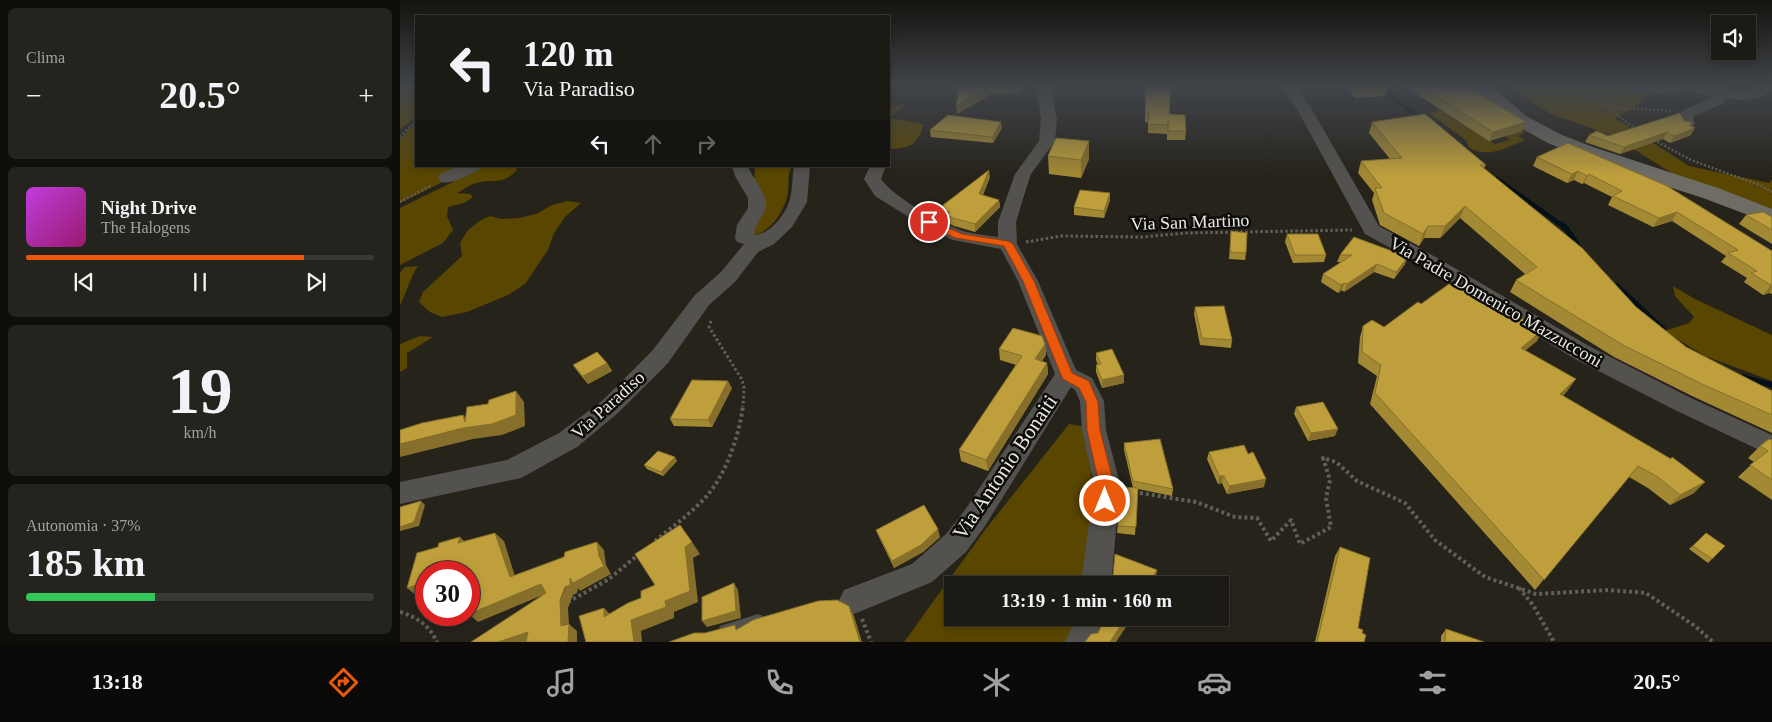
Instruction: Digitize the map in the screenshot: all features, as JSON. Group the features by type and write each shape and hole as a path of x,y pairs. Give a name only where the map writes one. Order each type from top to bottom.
{"main road":[{"path":"1513,115 1536,129 1597,157 1714,195 1772,217"}],"street":[{"path":"1048,115 1047,141 1023,174 1007,222 1010,249 1028,281 1067,375 1084,384 1092,402 1094,430 1106,484 1097,576"},
{"name":"Via Padre Domenico Mazzucconi","path":"1308,115 1372,230 1434,264 1581,352 1772,446"},
{"path":"1688,118 1693,115"},
{"path":"446,178 471,167"},
{"path":"740,167 743,176 757,198 757,208 746,225 744,238 754,242 767,240"},
{"name":"Via Paradiso","path":"400,492 512,470 568,440 610,407 660,357 702,300 728,277 751,248 767,240 786,223 798,202 802,167"},
{"path":"878,167 872,179 881,192 929,222 960,236 1010,249"},
{"path":"1648,173 1673,194 1697,208"},
{"name":"Via Antonio Bonaiti","path":"847,600 922,573 956,543 975,518 1067,375"},
{"path":"1080,642 1088,626"}],"lane":[{"path":"712,635 775,616"}],"path":[{"path":"1617,115 1642,133"},
{"path":"1676,115 1688,118"},
{"path":"400,137 415,122"},
{"path":"1650,138 1691,160 1762,186 1772,192"},
{"path":"400,202 446,178"},
{"name":"Via San Martino","path":"1010,249 1025,243 1061,236 1142,237 1186,233 1372,230"},
{"path":"648,547 686,515 711,490 724,467 744,410 744,386 737,370 709,327 712,319"},
{"path":"1106,484 1128,491 1196,502 1235,517 1257,518 1271,541 1291,520 1300,544 1331,527 1326,498 1330,480 1323,458 1336,462 1357,481 1405,503 1435,540 1485,576 1536,594 1610,590 1646,593 1695,626 1713,642"},
{"path":"562,605 609,579 640,554"},
{"path":"1519,588 1533,605 1554,642"},
{"path":"400,612 425,623 433,631 437,642"}],"shaded area":[{"path":"400,115 415,115 415,118 400,129"},
{"path":"1432,115 1452,115 1495,144 1510,140 1505,136 1508,122 1525,132 1518,136 1525,140 1490,152 1483,152 1468,147 1467,141"},
{"path":"1554,115 1621,115 1615,118 1689,166 1769,183 1772,180 1772,212 1670,172 1613,136"},
{"path":"890,118 924,124 913,144 890,149"},
{"path":"415,124 415,167 473,167 400,203 400,139"},
{"path":"483,167 516,167 517,170 507,178 476,183 457,193 470,194 473,197 464,203 448,207 447,216 453,230 443,243 400,265 400,208"},
{"path":"755,167 792,167 789,174 787,197 779,216 764,231 751,236"},
{"path":"568,201 581,203 565,217 554,233 548,250 525,284 508,295 467,312 442,317 430,312 419,302 423,292 462,256 460,243 468,230 481,220 490,216 502,219 519,218 536,214 552,205"},
{"path":"418,266 400,305 400,273 405,267"},
{"path":"1673,286 1695,299 1772,335 1772,381 1705,356 1664,331 1689,323 1694,317 1675,296"},
{"path":"420,336 433,337 407,353 407,368 400,372 400,344"},
{"path":"1069,424 1087,427 1095,513 1085,576 952,576 985,530"},
{"path":"944,587 944,626 1078,626 1069,642 904,642"}],"building":[{"path":"948,115 1001,122 992,137 930,130"},
{"path":"1149,115 1185,115 1186,131 1168,131 1168,125 1148,124"},
{"path":"1426,115 1486,165 1480,165 1582,248 1636,307 1686,347 1772,391 1772,415 1702,384 1623,345 1516,280 1537,267 1465,206 1445,226 1428,226 1423,234 1384,213 1375,188 1382,188 1361,161 1402,158 1372,122"},
{"path":"1466,115 1514,115 1526,122 1493,132"},
{"path":"1674,115 1681,115 1684,121 1691,122 1692,124 1689,125 1695,128 1674,136 1667,132 1624,147 1589,135 1597,131 1608,136"},
{"path":"1056,138 1089,141 1081,160 1048,156"},
{"path":"1568,143 1667,186 1772,251 1772,285 1751,273 1757,271 1728,253 1738,250 1677,212 1659,218 1613,196 1622,191 1589,174 1587,176 1578,171 1572,174 1537,157"},
{"path":"989,170 979,194 999,200 975,224 953,218 947,215 950,212 938,209"},
{"path":"1080,190 1110,193 1104,211 1074,207"},
{"path":"1763,212 1772,217 1772,230 1746,215"},
{"path":"1231,231 1247,233 1246,253 1230,252"},
{"path":"1287,234 1318,234 1326,255 1295,255"},
{"path":"1354,237 1408,257 1396,272 1377,264 1347,284 1341,285 1323,274 1352,255 1340,255"},
{"path":"1449,284 1455,287 1459,284 1543,330 1521,348 1576,379 1560,394 1671,459 1672,457 1705,482 1680,495 1658,477 1638,466 1544,580 1375,393 1381,365 1362,352 1363,326 1372,320 1384,327 1418,302 1421,304"},
{"path":"1224,306 1232,340 1202,338 1195,307"},
{"path":"1013,328 1042,336 1045,344 1035,359 1047,363 986,460 959,450 1022,356 999,349"},
{"path":"1112,349 1124,375 1102,380 1096,365 1101,364 1096,353"},
{"path":"597,352 607,363 583,376 573,365"},
{"path":"692,380 728,381 708,420 670,419"},
{"path":"516,391 516,415 492,424 463,428 400,444 400,430 422,423 463,415 465,422 467,407 488,404 489,400"},
{"path":"1323,402 1338,429 1311,433 1296,407"},
{"path":"1160,439 1173,489 1133,481 1124,443"},
{"path":"1769,439 1772,440 1772,480 1750,465 1768,451 1760,446"},
{"path":"1244,445 1248,454 1253,452 1266,479 1229,486 1224,476 1219,476 1209,452"},
{"path":"658,451 675,457 661,472 644,465"},
{"path":"1121,487 1138,488 1136,527 1118,526"},
{"path":"421,501 414,522 400,527 400,507"},
{"path":"924,505 938,529 921,545 892,561 876,530"},
{"path":"680,525 692,542 685,547 690,591 665,601 666,607 631,620 634,642 586,642 579,616 604,608 604,617 641,598 641,591 655,585 635,554"},
{"path":"495,533 510,577 564,557 565,552 597,542 599,556 604,566 573,583 570,578 570,585 565,587 560,600 561,626 569,624 568,642 526,642 528,632 498,642 471,642 546,593 541,584 480,609 480,561 415,561 415,585 407,588 417,553 438,547 439,543 460,537 458,543"},
{"path":"1706,533 1725,546 1712,559 1693,546"},
{"path":"1340,547 1370,558 1358,628 1363,630 1362,633 1366,635 1364,642 1317,642"},
{"path":"1115,554 1157,570 1153,576 1111,576 1113,575"},
{"path":"734,583 736,611 702,621 702,597"},
{"path":"837,600 849,606 860,642 669,642 694,633 705,633 735,625 736,630 753,620 818,601"},
{"path":"1101,626 1121,626 1110,642 1085,642 1091,634 1098,633"},
{"path":"1446,629 1484,642 1445,642"}],"waterway":[{"path":"1416,115 1421,119"},
{"path":"1497,179 1563,226"},
{"path":"1561,224 1579,247"},
{"path":"1617,286 1663,329"},
{"path":"1743,377 1772,385"}],"route":[{"path":"929,222 960,236 1008,244 1028,281 1067,375 1084,384 1092,402 1094,430 1106,484 1105,501"}]}
